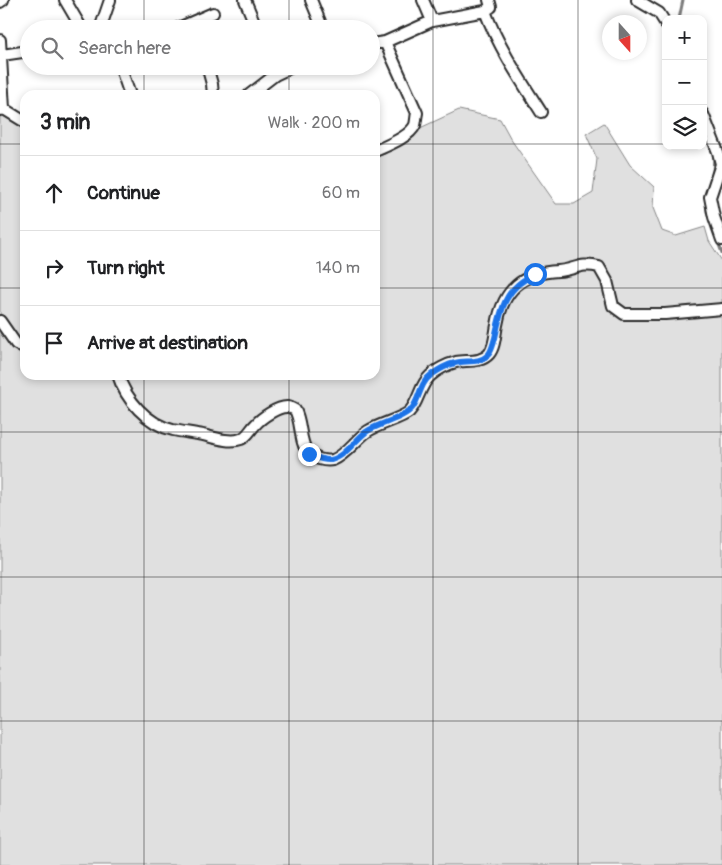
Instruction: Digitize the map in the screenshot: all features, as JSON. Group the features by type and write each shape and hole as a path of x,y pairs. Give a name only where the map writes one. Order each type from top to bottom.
{"street":[{"path":"65,0 77,20"},
{"path":"103,20 110,0"},
{"path":"245,0 253,20"},
{"path":"311,0 319,20"},
{"path":"423,0 432,21"},
{"path":"380,43 432,21 485,11 491,7 489,0"},
{"path":"637,0 659,13 662,18"},
{"path":"485,11 491,28 508,61 541,112"},
{"path":"202,20 213,13"},
{"path":"0,40 2,55 2,109 20,119"},
{"path":"380,149 401,139 409,132 415,126 417,113 385,42"},
{"path":"2,55 20,53"},
{"path":"123,75 128,90"},
{"path":"210,75 213,90"},
{"path":"254,90 269,75"},
{"path":"707,124 721,164 710,197 714,217 722,240"},
{"path":"120,380 134,406 161,426 224,439 239,440 246,437 255,424 272,413 288,407 295,410 298,415 304,447 309,454 325,460 332,460 340,456 367,432 407,413 413,407 420,389 431,375 455,362 475,361 489,354 501,310 510,291 524,279 535,274 561,271 582,265 599,268 606,281 613,306 618,311 628,315 722,309"},
{"path":"0,321 16,344 20,346"}],"shaded area":[{"path":"459,110 500,119 512,141 556,204 574,204 593,193 597,159 586,134 604,123 630,165 654,187 653,208 662,231 676,236 705,227 709,241 722,261 722,865 0,865 0,114 20,120 20,380 380,380 380,156 385,154 420,128"}],"waterway":[{"path":"680,15 683,0"},
{"path":"713,173 714,155"},
{"path":"706,199 707,212 710,219"},
{"path":"718,242 722,253"}],"route":[{"path":"309,454 325,460 332,460 340,456 367,432 407,413 413,407 425,380 431,375 455,362 475,361 489,354 501,310 510,291 524,279 535,274"}]}
